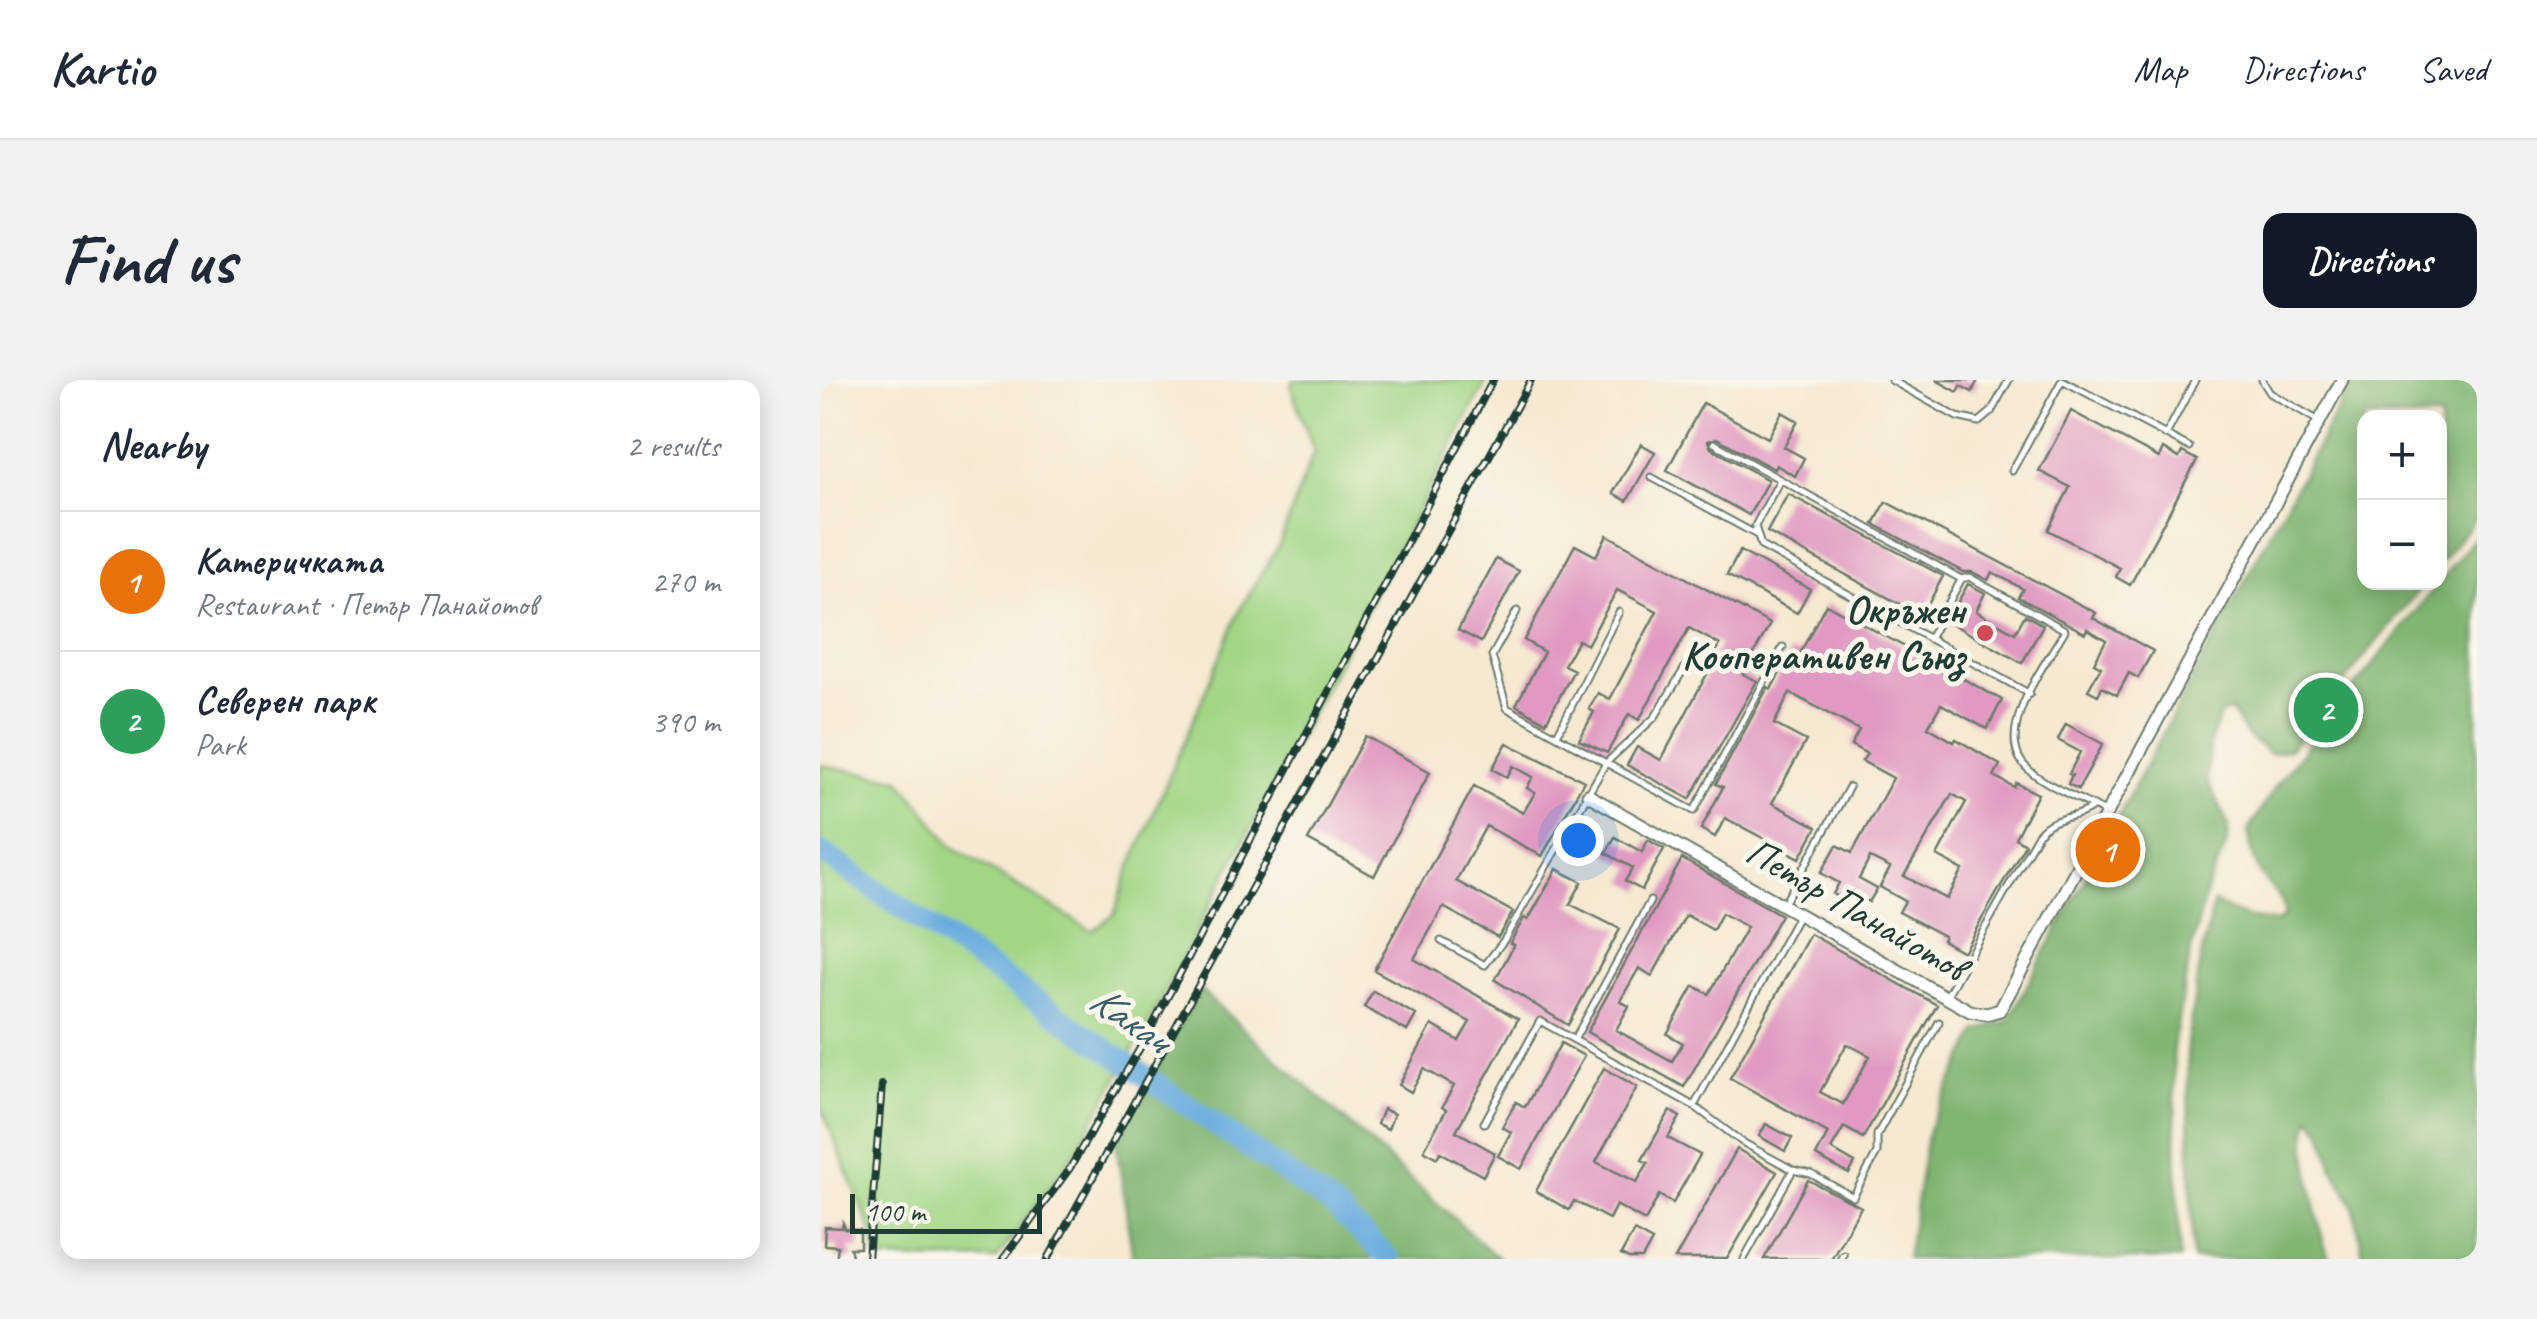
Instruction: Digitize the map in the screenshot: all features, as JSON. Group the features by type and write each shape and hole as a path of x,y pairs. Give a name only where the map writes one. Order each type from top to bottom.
{"street":[{"name":"Петър Панайотов","path":"1588,795 1946,998 1978,1014 2000,1010 2337,382"}],"lane":[{"path":"1891,380 1957,417 1979,422 1991,412 2009,380"},
{"path":"2012,471 2062,380 2189,447"},
{"path":"2166,435 2194,380"},
{"path":"2262,380 2270,393 2319,421"},
{"path":"1714,443 1961,579 1969,577 2065,630 2014,723 2015,749 2027,770 2107,814"},
{"path":"1651,477 1758,535"},
{"path":"1780,480 1755,526 1761,546 2030,694"},
{"path":"1929,639 1961,579"},
{"path":"1517,610 1492,656 1507,708 1694,811 1784,647"},
{"path":"1557,735 1619,612"},
{"path":"1441,941 1484,965 1504,940 1606,762 1655,717 1696,651"},
{"path":"1784,905 1849,787"},
{"path":"1946,998 2038,834 2060,817 2080,814 2094,806"},
{"path":"1574,1040 1650,902"},
{"path":"1694,1106 1799,914"},
{"path":"1484,1123 1540,1022 1694,1106 1742,1142 1853,1197 1877,1153 1877,1136 1939,1022"},
{"path":"1744,1259 1793,1170"}],"green space":[{"path":"1293,380 1487,380 1143,1033 1076,1151 996,1259 877,1259 872,1232 820,1104 820,765 900,779 952,846 1092,931 1114,915 1240,609 1279,545 1314,451 1291,387"},
{"path":"2353,380 2477,380 2477,517 2447,554 2447,410 2357,410 2357,590 2418,590 2290,749 2270,754 2246,735 2231,711 2221,713 2210,743 2207,780 2229,826 2228,841 2206,891 2190,954 2173,1047 2180,1259 1907,1259 1928,1129 1978,1031 2008,1021"},
{"path":"2477,535 2477,1259 2364,1259 2353,1204 2333,1168 2323,1131 2310,1117 2309,1165 2329,1259 2193,1259 2187,1044 2214,902 2263,920 2279,921 2285,914 2279,896 2258,867 2248,831 2277,784 2433,590 2447,590 2447,572"},
{"path":"1200,990 1499,1259 1133,1259 1116,1141"}],"building":[{"path":"1936,380 1978,380 1972,392 1961,386 1958,392"},
{"path":"1703,403 1768,438 1782,412 1798,421 1784,447 1804,458 1795,476 1717,438 1708,441 1711,448 1768,480 1749,515 1667,470"},
{"path":"2071,411 2159,458 2163,449 2179,458 2182,452 2197,460 2130,585 2116,577 2120,568 2048,530 2070,487 2039,471"},
{"path":"1641,444 1655,452 1627,501 1613,493"},
{"path":"1788,494 1943,576 1922,616 1767,532"},
{"path":"1886,502 2096,613 2093,618 2153,651 2138,678 2129,673 2117,695 2102,687 2098,695 2088,690 2101,667 2094,663 2106,640 2018,597 2023,589 1992,572 1988,580 1963,572 1874,524"},
{"path":"1607,535 1770,624 1743,674 1757,681 1690,799 1627,765 1637,747 1661,760 1715,659 1720,645 1689,628 1639,720 1629,714 1607,753 1579,740 1594,712 1589,709 1598,693 1610,699 1657,611 1617,590 1587,645 1578,640 1564,665 1574,670 1546,722 1516,705 1544,652 1524,640 1575,545 1596,556"},
{"path":"1740,551 1810,589 1797,613 1727,575"},
{"path":"1496,559 1519,571 1481,642 1458,630"},
{"path":"1968,584 1985,593 1976,611 2015,633 2025,615 2043,625 2022,663 1947,621"},
{"path":"1826,604 2002,700 1987,729 1941,704 1928,727 2000,765 1994,776 2038,794 2015,838 2025,844 1963,952 1942,940 1944,936 1899,912 1905,901 1880,887 1890,868 1870,858 1859,879 1877,889 1869,902 1851,892 1847,901 1833,894 1839,883 1821,873 1837,845 1852,853 1893,778 1862,761 1867,754 1851,745 1859,730 1790,693 1774,724 1806,741 1772,803 1817,827 1800,858 1725,818 1715,837 1701,829 1723,787 1716,784 1768,687 1771,689 1792,651 1799,655","holes":["1952,794 1966,802 1937,856 1963,870 1947,899 1904,876"]},
{"path":"2066,724 2103,744 2078,789 2068,784 2080,752 2058,740"},
{"path":"1365,736 1430,772 1374,876 1308,840"},
{"path":"1507,743 1584,781 1542,856 1486,826 1456,881 1513,912 1498,937 1443,907 1414,959 1518,1019 1456,1131 1495,1153 1483,1176 1440,1152 1437,1158 1424,1150 1454,1086 1424,1069 1411,1092 1399,1085 1432,1025 1459,1041 1470,1022 1374,970 1474,786 1523,813 1535,793 1527,788 1533,777 1513,766 1507,777 1492,769"},
{"path":"1615,837 1642,852 1648,840 1664,849 1642,890 1625,881 1633,868 1606,853"},
{"path":"2104,844 2120,852 2114,863 2098,854"},
{"path":"1682,859 1781,915 1684,1087 1587,1032","holes":["1722,913 1747,927 1709,994 1694,986 1667,1034 1683,1043 1672,1061 1616,1030 1629,1006 1620,1001 1639,968 1652,976 1686,915 1713,930"]},
{"path":"1557,869 1582,882 1570,904 1620,929 1568,1025 1495,980 1514,945 1510,943"},
{"path":"1810,934 1937,1005 1863,1138 1844,1127 1831,1149 1855,1163 1849,1174 1816,1156 1828,1133 1730,1078","holes":["1847,1044 1870,1056 1843,1104 1820,1092"]},
{"path":"1373,991 1416,1015 1407,1031 1364,1007"},
{"path":"1561,1043 1584,1056 1521,1169 1498,1156 1511,1132 1502,1127 1516,1102 1525,1107"},
{"path":"1604,1068 1637,1087 1596,1162 1637,1182 1648,1163 1642,1160 1670,1111 1680,1117 1668,1138 1700,1155 1673,1203 1659,1195 1645,1221 1616,1205 1609,1219 1574,1201 1569,1210 1536,1191"},
{"path":"1383,1109 1394,1114 1388,1129 1377,1124"},
{"path":"1766,1124 1792,1138 1785,1151 1759,1136"},
{"path":"1737,1149 1777,1172 1727,1259 1675,1259"},
{"path":"1808,1180 1861,1207 1831,1259 1764,1259"},
{"path":"843,1223 845,1229 860,1230 860,1248 850,1248 853,1259 836,1259 838,1246 824,1245 825,1227 842,1228"},
{"path":"1634,1231 1652,1241 1642,1259 1621,1255"}],"waterway":[{"name":"Какач","path":"820,851 1329,1203 1389,1259"}],"railway":[{"path":"1003,1259 1070,1168 1147,1036 1493,380"},
{"path":"1048,1259 1531,380"},
{"path":"868,1259 882,1085"}],"place":[{"name":"Окръжен Кооперативен Съюз","path":"1985,633"},
{"name":"Северен парк","path":"2326,710"},
{"name":"Катеричката","path":"2108,850"}]}
